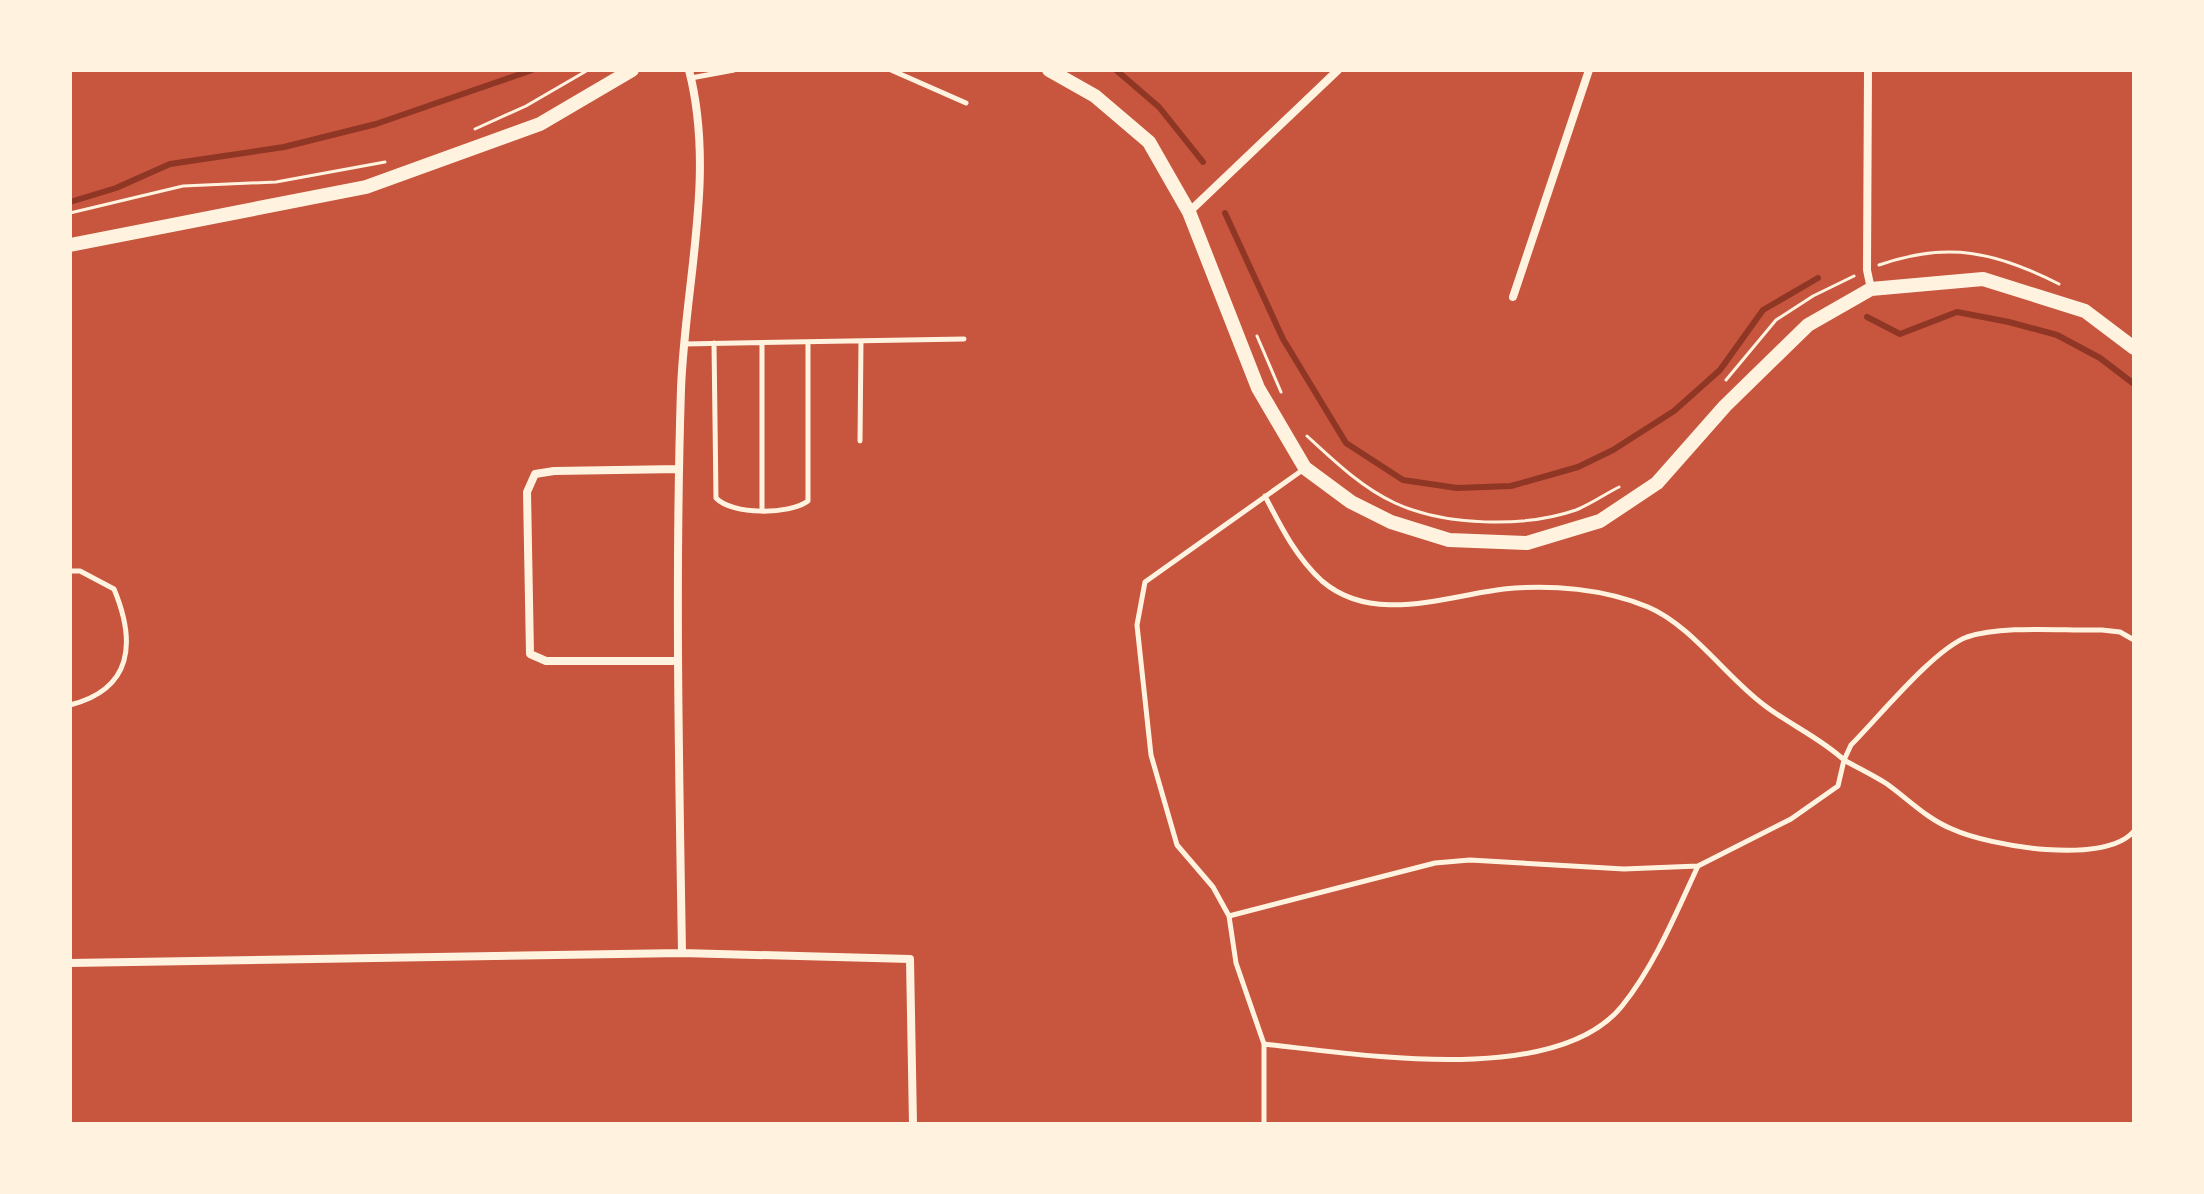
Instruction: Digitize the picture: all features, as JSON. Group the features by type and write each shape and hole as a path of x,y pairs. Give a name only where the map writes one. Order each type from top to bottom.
{"street":[{"path":"70,245 366,187 540,124 632,70"},
{"path":"1049,70 1095,96 1149,142 1189,212 1258,388 1305,468 1351,502 1449,540 1527,543 1600,521 1657,483 1725,406 1808,325 1871,289 1983,279 2085,311 2134,348"},
{"path":"1189,212 1338,70"},
{"path":"1513,297 1589,70"},
{"path":"1868,70 1867,270 1871,289"},
{"path":"682,953 677,661 679,469 683,344 702,164 700,122 690,74"},
{"path":"677,661 546,661 530,654 527,492 535,474 554,471 679,469"},
{"path":"70,963 682,953 910,959 913,1124"}],"lane":[{"path":"690,74 734,70"},
{"path":"891,70 966,103"},
{"path":"683,344 964,339"},
{"path":"860,441 861,341"},
{"path":"714,343 716,498 732,508 762,509 799,508 808,501 808,342"},
{"path":"762,343 762,509"},
{"path":"1264,1124 1264,1044 1236,963 1229,916 1213,887 1177,845 1163,803 1151,755 1137,625 1145,582 1305,468"},
{"path":"1265,496 1293,549 1324,583 1361,601 1400,606 1507,589 1587,590 1650,608 1702,646 1764,705 1823,740 1844,760 1883,782 1954,831 2017,845 2073,851 2106,848 2134,831"},
{"path":"70,571 80,571 114,589 127,620 127,655 111,688 70,705"},
{"path":"1229,916 1435,863 1470,860 1599,869 1698,866 1791,819 1838,786 1851,745 1944,649 1967,637 1992,633 2102,630 2120,632 2134,640"},
{"path":"1264,1044 1417,1061 1531,1052 1562,1046 1592,1033 1622,1007 1662,942 1698,866"}],"path":[{"path":"474,129 526,106 588,70"},
{"path":"70,213 183,186 276,182 393,160"},
{"path":"1723,384 1776,320 1813,296 1907,255 1975,251 2061,285"},
{"path":"1252,323 1283,395"},
{"path":"1305,435 1338,465 1395,503 1464,521 1525,520 1576,509 1627,482"}],"waterway":[{"path":"70,202 116,188 170,164 284,147 376,124 532,70"},
{"path":"1116,70 1159,107 1203,162"},
{"path":"1225,213 1283,339 1346,443 1403,480 1457,488 1511,486 1578,467 1613,450 1674,411 1720,370 1763,310 1818,278"},
{"path":"1867,317 1900,334 1957,312 2009,322 2057,335 2100,358 2134,384"}]}
